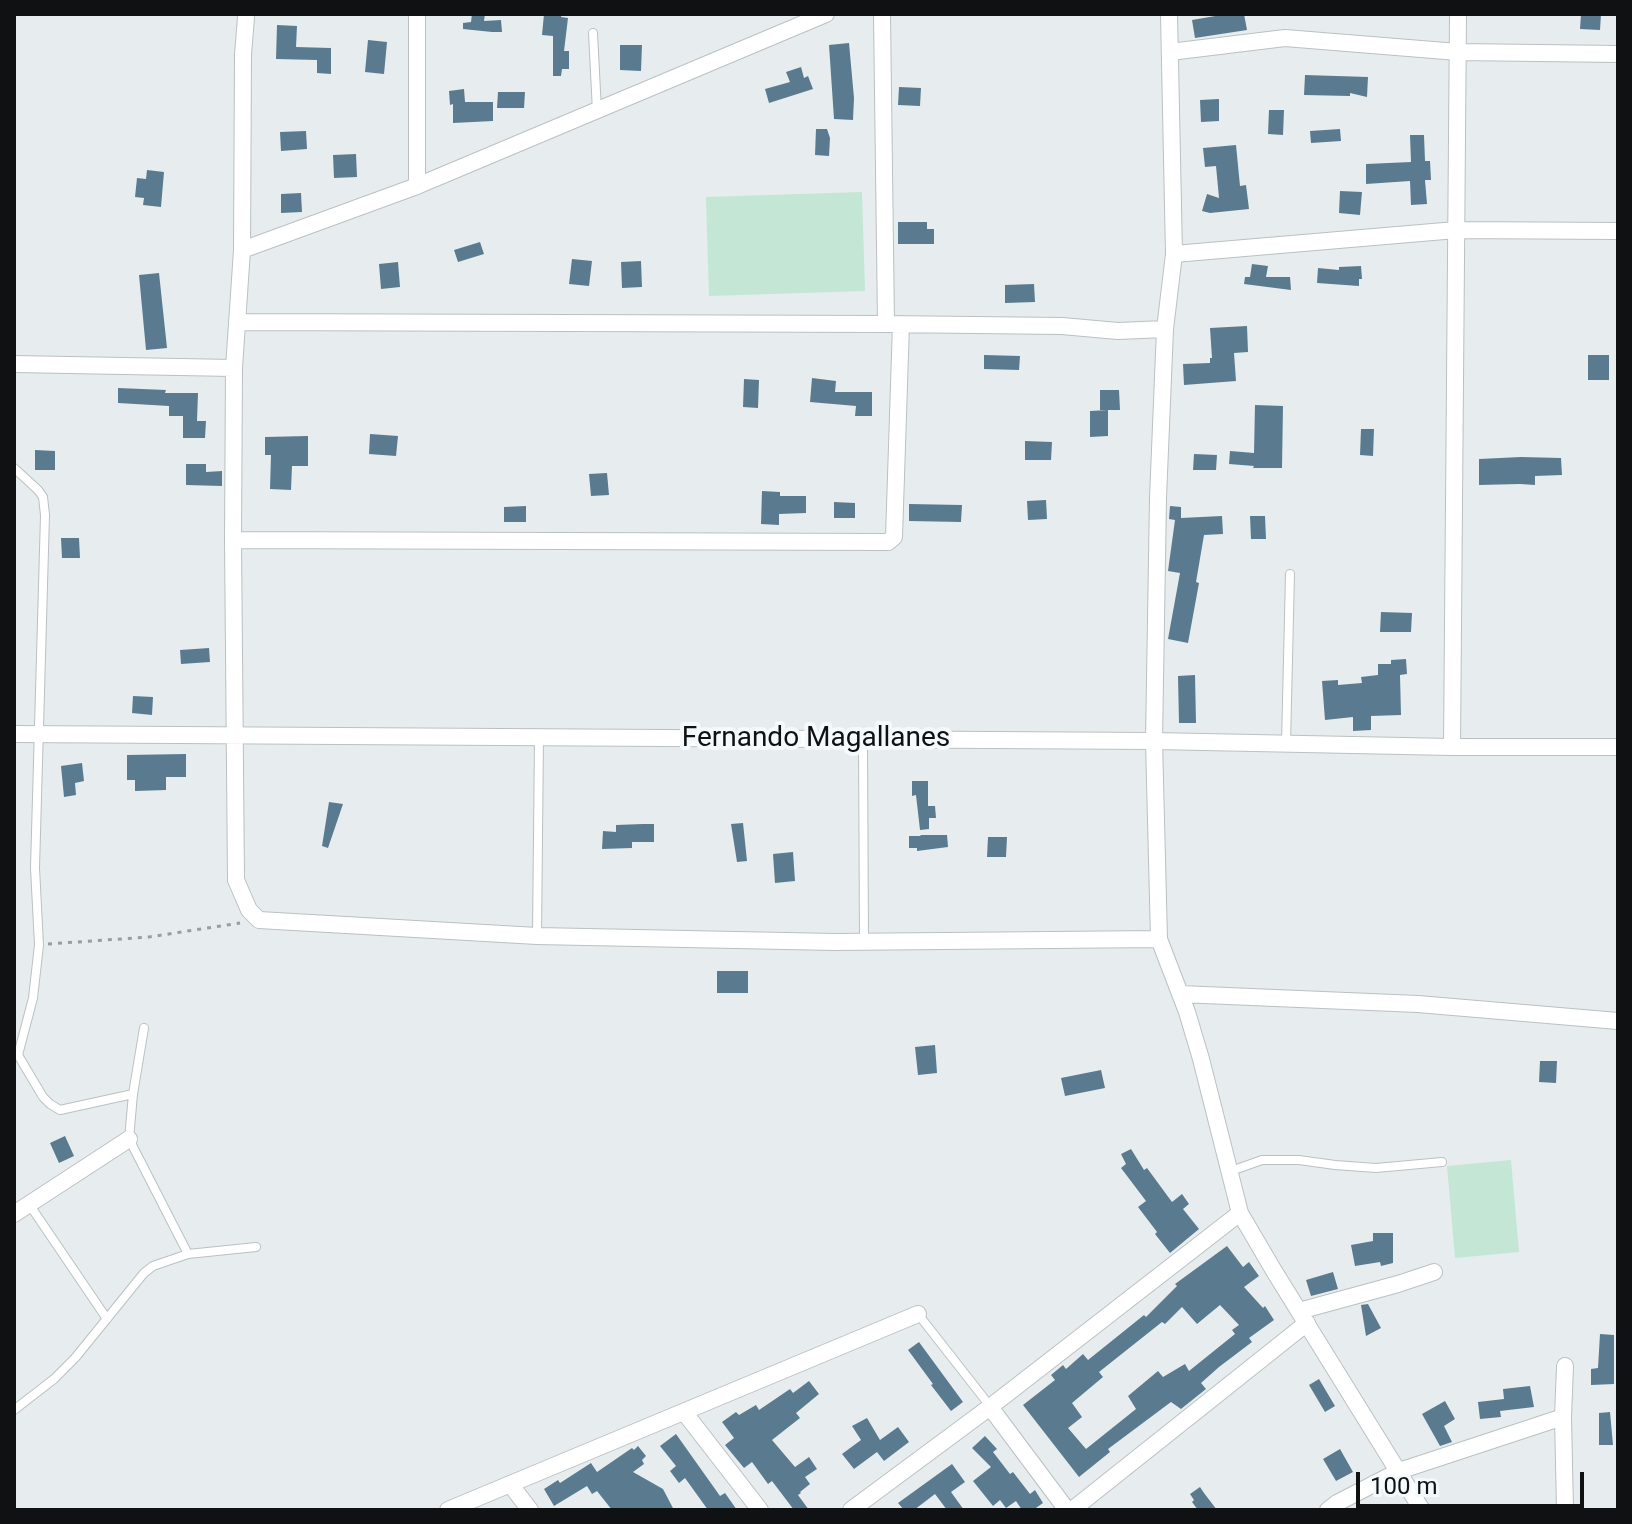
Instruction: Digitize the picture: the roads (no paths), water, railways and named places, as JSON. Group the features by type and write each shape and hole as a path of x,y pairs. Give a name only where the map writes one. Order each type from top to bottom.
{"street":[{"path":"417,14 417,186"},
{"path":"242,250 417,186 826,14"},
{"path":"233,540 888,542 894,537 894,324 882,14"},
{"path":"1169,14 1174,254 1165,329 1158,498 1154,741 1159,939 1201,1059 1240,1213 1422,1510"},
{"path":"1452,747 1458,14"},
{"path":"246,17 242,250 234,368 233,540 236,880 249,910 259,920 537,936 864,942 1159,939"},
{"path":"1170,52 1285,38 1458,52 1618,54"},
{"path":"1174,254 1456,230 1618,231"},
{"path":"237,322 894,324 1062,326 1118,331 1165,329"},
{"path":"14,365 234,368"},
{"name":"Fernando Magallanes","path":"14,734 1618,747"},
{"path":"1180,994 1418,1004 1618,1021"},
{"path":"14,1214 129,1139"},
{"path":"851,1510 990,1407 1240,1213"},
{"path":"990,1407 1070,1510 1303,1317 1434,1272"},
{"path":"448,1510 918,1314"},
{"path":"1565,1366 1565,1510"},
{"path":"684,1412 760,1510"},
{"path":"1328,1510 1399,1471 1563,1417"},
{"path":"510,1484 530,1510"}],"lane":[{"path":"593,33 597,111"},
{"path":"14,468 38,490 44,504 35,868 39,945 33,998 16,1055 43,1097 60,1110 133,1094"},
{"path":"1286,744 1290,574"},
{"path":"537,936 539,737"},
{"path":"863,739 864,942"},
{"path":"144,1028 129,1139 188,1254"},
{"path":"1231,1171 1262,1160 1299,1160 1376,1168 1442,1162"},
{"path":"28,1203 107,1319"},
{"path":"14,1410 75,1358 153,1266 188,1254 256,1247"},
{"path":"918,1314 990,1407"}]}
